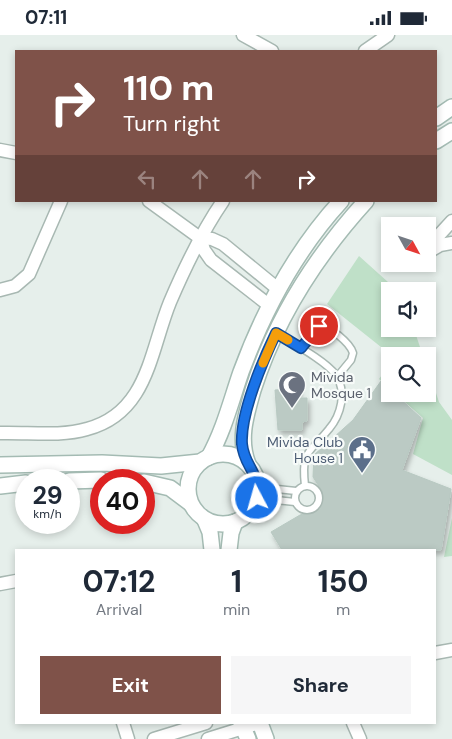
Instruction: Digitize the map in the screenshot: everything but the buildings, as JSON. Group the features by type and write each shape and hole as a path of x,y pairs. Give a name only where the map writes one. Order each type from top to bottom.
{"street":[{"path":"243,35 270,50"},
{"path":"366,50 388,35"},
{"path":"437,117 452,107"},
{"path":"437,140 452,131"},
{"path":"0,150 15,153"},
{"path":"0,290 15,286 29,274 61,202"},
{"path":"150,202 200,238 212,239 222,244 278,289"},
{"path":"0,433 70,432 88,429 104,422 132,400 142,385 168,309 200,238 222,202"},
{"path":"340,202 311,237 278,289 247,356 222,429 204,460 193,471 188,481 190,503 196,513 205,520 215,524 225,524 235,522 249,513 257,493 253,471 248,464 242,444 244,425 257,378 276,333 308,276 331,242 365,202"},
{"path":"436,237 452,221"},
{"path":"200,238 204,250 211,260 270,306"},
{"path":"436,249 440,245 452,243"},
{"path":"0,465 102,463 161,466 204,460 225,454 233,455 248,464"},
{"path":"0,485 15,484"},
{"path":"155,485 170,488 190,503"},
{"path":"205,520 210,532 212,549"},
{"path":"229,549 231,533 235,522"},
{"path":"0,584 15,581"},
{"path":"436,653 452,650"},
{"path":"123,724 128,739"},
{"path":"154,739 203,724"},
{"path":"208,739 244,730 257,724"},
{"path":"259,724 266,739"},
{"path":"353,724 360,739"}],"lane":[{"path":"301,348 319,326 325,326 348,343 353,353 351,360 337,377"},
{"path":"276,333 333,371 337,377 342,398 338,416 307,455 304,466 305,486"},
{"path":"305,486 315,488 318,492 319,502 316,507 307,511 302,510 295,502 257,493 296,491 305,486"},
{"path":"295,502 296,491"}],"green space":[{"path":"359,256 388,282 381,282 381,337 417,337 420,347 381,347 327,304"},
{"path":"436,393 439,402 452,420 452,475 413,454 423,418 405,402 436,402"},
{"path":"452,518 452,556 444,557"}],"slow traffic":[{"path":"263,363 276,333 288,340"}],"place":[{"name":"Mivida Mosque 1","path":"292,409"},
{"name":"Mivida Club House 1","path":"362,474"}],"route":[{"path":"257,498 258,487 256,479 248,464 242,444 244,425 257,378 276,333 301,348 319,326"}]}
